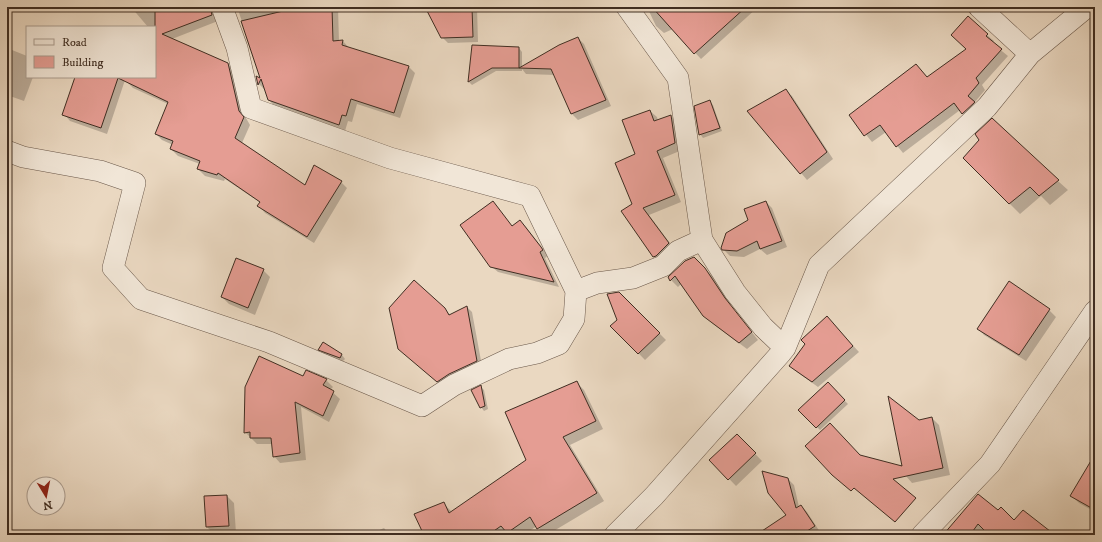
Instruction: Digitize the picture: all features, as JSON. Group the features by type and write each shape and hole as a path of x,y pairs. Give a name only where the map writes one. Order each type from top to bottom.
{"street":[{"path":"7,151 23,157 100,171 135,183 113,268 141,299 270,342 422,406 454,385 509,359 537,353 559,344 574,319 576,291 530,196 390,158 251,108 238,48 222,7"},
{"path":"627,7 678,78 702,240 735,292 763,327 785,348"},
{"path":"979,7 1030,54"},
{"path":"615,535 654,496 785,348 819,265 987,107 1030,54 1087,7"},
{"path":"576,291 597,283 632,278 663,266 678,251 702,240"},
{"path":"922,535 990,464 1095,311"}],"building":[{"path":"155,7 210,7 212,15 162,34 228,63 239,111 244,117 235,138 305,185 314,165 342,181 307,237 257,206 260,202 218,173 217,175 197,169 200,161 170,149 173,141 155,134 168,102 118,78 156,78"},
{"path":"300,7 332,7 333,41 343,40 342,45 409,66 394,113 351,99 346,116 342,115 339,125 268,100 261,79 258,85 256,76 260,78 241,21"},
{"path":"425,7 472,7 473,37 441,38"},
{"path":"652,7 746,7 694,54"},
{"path":"968,16 988,34 986,36 1002,49 976,78 979,83 968,96 975,102 962,114 954,103 896,147 880,125 864,136 849,115 916,64 927,77 966,49 951,35"},
{"path":"578,37 606,100 571,114 551,69 519,68 559,45"},
{"path":"472,45 519,47 519,68 492,68 468,82"},
{"path":"75,78 118,78 101,128 62,115"},
{"path":"786,89 827,152 800,174 747,111"},
{"path":"710,100 720,128 699,135 694,106"},
{"path":"650,110 654,121 671,115 675,143 657,151 675,195 643,208 669,243 656,256 653,257 621,211 632,204 615,163 635,154 622,120"},
{"path":"992,118 1059,180 1039,196 1030,187 1009,204 963,158 979,140 975,134"},
{"path":"493,201 512,226 520,220 541,247 543,250 540,252 554,282 490,267 460,225"},
{"path":"766,201 782,241 760,249 757,241 737,251 722,250 721,248 726,233 748,220 744,209"},
{"path":"694,257 705,268 725,298 752,332 739,343 703,316 675,276 670,281 668,277 685,261"},
{"path":"236,258 264,269 248,308 221,297"},
{"path":"414,280 445,308 449,315 467,306 477,361 449,374 437,382 398,349 389,308"},
{"path":"1009,281 1050,309 1019,355 977,329"},
{"path":"619,292 660,333 638,354 610,326 617,320 607,294"},
{"path":"827,316 853,346 812,382 789,366 805,344 801,340"},
{"path":"323,342 342,354 340,358 318,350"},
{"path":"259,356 303,376 306,370 327,379 323,385 334,391 323,416 295,402 300,453 273,457 271,438 250,438 250,432 244,433 245,387"},
{"path":"577,381 596,421 563,437 597,493 537,529 530,517 507,533 501,526 488,535 416,535 422,531 414,514 444,502 449,513 526,460 505,412"},
{"path":"828,382 845,400 816,428 798,410"},
{"path":"481,385 485,406 480,408 471,390"},
{"path":"888,396 919,420 932,417 943,468 893,479 916,498 895,522 854,488 851,491 832,475 805,446 830,423 860,455 902,466"},
{"path":"737,434 756,453 728,480 709,460"},
{"path":"1095,454 1095,510 1070,496"},
{"path":"762,471 788,478 796,508 801,505 815,526 801,535 756,535 786,515 768,493"},
{"path":"978,494 998,510 1001,507 1014,520 1023,510 1055,535 989,535 978,524 970,535 943,535"},
{"path":"227,495 229,526 206,527 204,496"}]}
